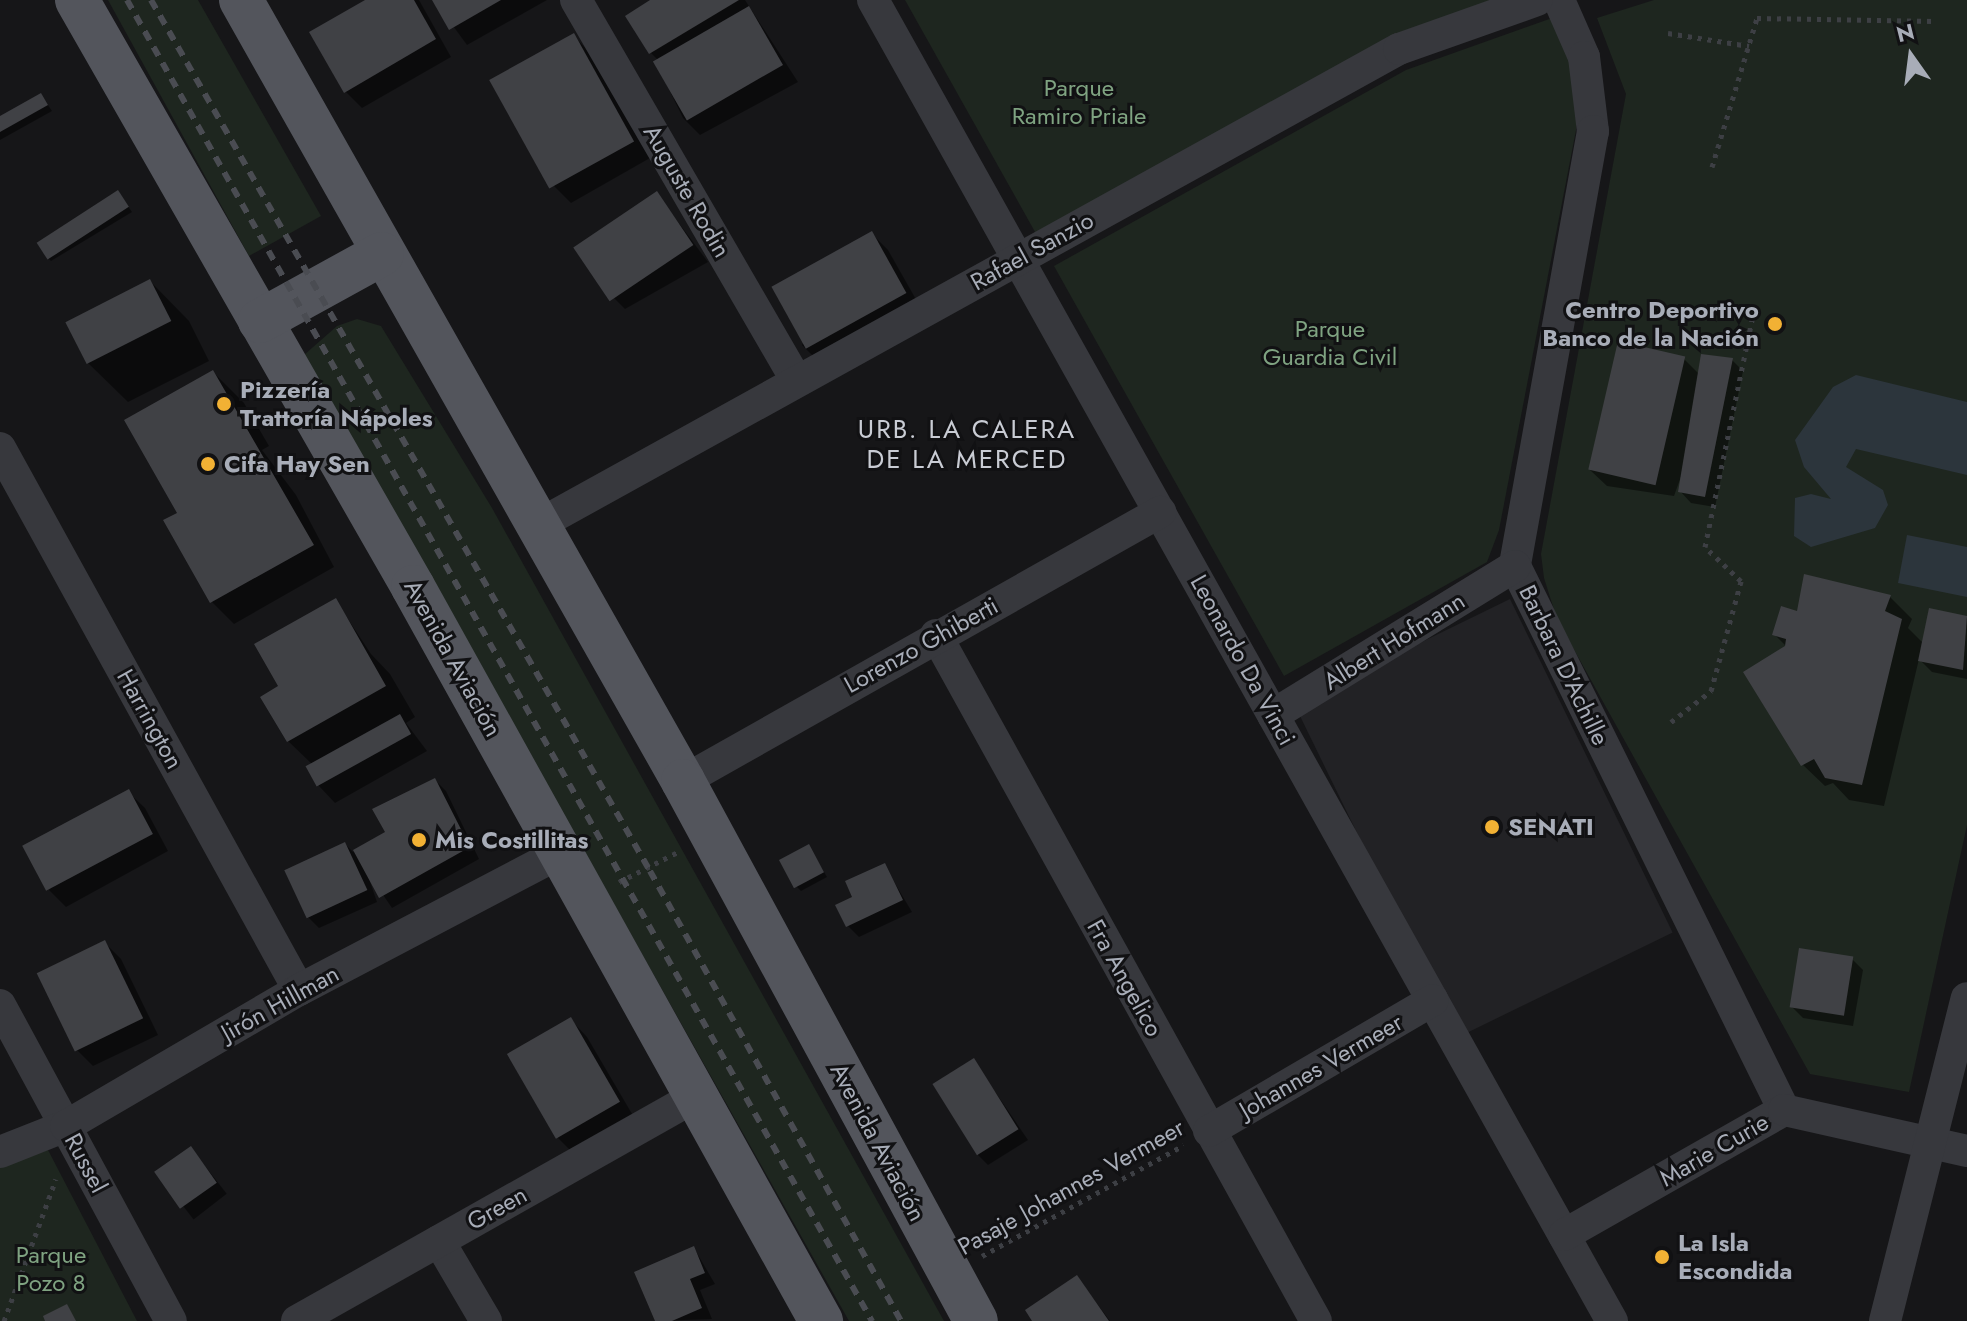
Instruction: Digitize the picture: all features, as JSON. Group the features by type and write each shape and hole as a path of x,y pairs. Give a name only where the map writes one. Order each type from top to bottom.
{"main road":[{"name":"Avenida Aviación","path":"77,0 698,1095 821,1321"},
{"name":"Avenida Aviación","path":"241,0 683,781 976,1321"},
{"path":"260,321 382,254"}],"street":[{"name":"Auguste Rodin","path":"576,0 797,381"},
{"name":"Leonardo Da Vinci","path":"873,0 1612,1321"},
{"name":"Rafael Sanzio","path":"538,525 1399,49 1537,0"},
{"name":"Barbara D'Achille","path":"1559,0 1584,57 1593,131 1515,566 1784,1110"},
{"name":"Harrington","path":"0,448 10,490 299,990"},
{"name":"Lorenzo Ghiberti","path":"683,781 936,635 1160,512"},
{"name":"Albert Hofmann","path":"1273,715 1515,566"},
{"name":"Fra Angelico","path":"936,635 1316,1321"},
{"name":"Jirón Hillman","path":"0,1152 66,1126 299,990 560,853"},
{"path":"1885,1321 1935,1141 1967,998"},
{"name":"Johannes Vermeer","path":"1209,1131 1433,1000"},
{"name":"Russel","path":"0,1005 171,1321"},
{"name":"Green","path":"297,1321 698,1095"},
{"name":"Marie Curie","path":"1564,1235 1784,1110 1935,1141 1967,1151"},
{"path":"439,1241 486,1321"}],"path":[{"path":"1712,167 1757,18 1934,21"},
{"path":"1668,33 1749,46"},
{"path":"1671,722 1711,691 1741,581 1705,547 1753,315"},
{"path":"586,899 712,834"},
{"name":"Pasaje Johannes Vermeer","path":"950,1274 1209,1131"},
{"path":"4,1321 58,1174"}],"shaded area":[{"path":"1856,375 1967,402 1967,475 1856,449 1846,467 1883,490 1888,505 1875,528 1811,547 1794,536 1795,498 1811,494 1831,499 1804,467 1795,440 1833,387"},
{"path":"1907,535 1967,547 1967,597 1898,583"},
{"name":"SENATI","path":"1510,599 1673,932 1457,1038 1294,704"}],"green space":[{"path":"108,0 198,0 321,216 249,256"},
{"name":"Parque Ramiro Priale","path":"905,0 1502,0 1039,239"},
{"name":"Centro Deportivo Banco de la Nación","path":"1654,0 1967,0 1967,825 1909,1092 1810,1074 1557,619 1544,578 1541,554 1626,94 1597,18"},
{"name":"Parque Guardia Civil","path":"1555,17 1577,81 1576,130 1499,530 1487,562 1284,676 1054,266 1406,70"},
{"path":"357,319 381,326 492,508 944,1321 849,1321 304,355 337,326"},
{"name":"Parque Pozo 8","path":"48,1150 137,1321 0,1321 0,1166"}],"building":[{"path":"365,0 414,0 436,39 344,93 309,32"},
{"path":"432,0 501,0 449,30"},
{"path":"650,0 739,0 649,54 625,16"},
{"path":"749,6 783,65 687,120 653,62"},
{"path":"574,33 634,141 549,188 489,80"},
{"path":"41,93 48,105 0,132 0,116"},
{"path":"118,190 129,207 48,260 37,243"},
{"path":"657,191 693,245 610,301 573,247"},
{"path":"872,231 906,293 806,349 771,287"},
{"path":"150,279 171,321 87,364 65,322"},
{"path":"1618,341 1685,357 1656,485 1588,470"},
{"path":"1701,354 1733,358 1705,497 1678,492"},
{"path":"213,370 314,545 210,603 163,520 177,513 124,420"},
{"path":"1804,574 1891,595 1885,611 1902,619 1862,785 1825,778 1814,759 1801,766 1743,672 1785,646 1786,639 1772,635 1781,606 1797,611"},
{"path":"336,598 386,686 287,742 260,697 278,686 254,644"},
{"path":"1929,608 1967,616 1963,670 1918,661"},
{"path":"400,714 411,734 317,786 306,766"},
{"name":"Mis Costillitas","path":"435,778 470,847 379,898 353,850 385,832 372,809"},
{"path":"129,789 153,834 46,891 22,846"},
{"path":"345,842 367,890 307,918 284,870"},
{"path":"809,844 824,872 794,888 779,860"},
{"path":"885,863 903,900 846,927 835,905 852,897 845,881"},
{"path":"105,940 143,1018 75,1052 37,973"},
{"path":"1799,948 1853,957 1844,1016 1790,1007"},
{"path":"571,1017 620,1102 556,1139 507,1054"},
{"path":"974,1058 1019,1129 977,1155 932,1084"},
{"path":"191,1146 217,1183 180,1209 154,1172"},
{"path":"694,1246 705,1273 690,1279 702,1308 672,1321 655,1321 634,1272"},
{"path":"1077,1275 1109,1321 1032,1321 1025,1310"},
{"path":"67,1304 76,1321 45,1321 43,1316"}],"railway":[{"path":"127,0 872,1321"},
{"path":"151,0 650,871 901,1321"}],"place":[{"name":"Centro Deportivo Banco de la Nación","path":"1775,324"},
{"name":"Pizzería Trattoría Nápoles","path":"224,404"},
{"name":"Cifa Hay Sen","path":"208,464"},
{"name":"SENATI","path":"1492,827"},
{"name":"Mis Costillitas","path":"419,840"},
{"name":"La Isla Escondida","path":"1662,1257"}],"district":[{"name":"URB. LA CALERA DE LA MERCED","path":"967,445"}]}
